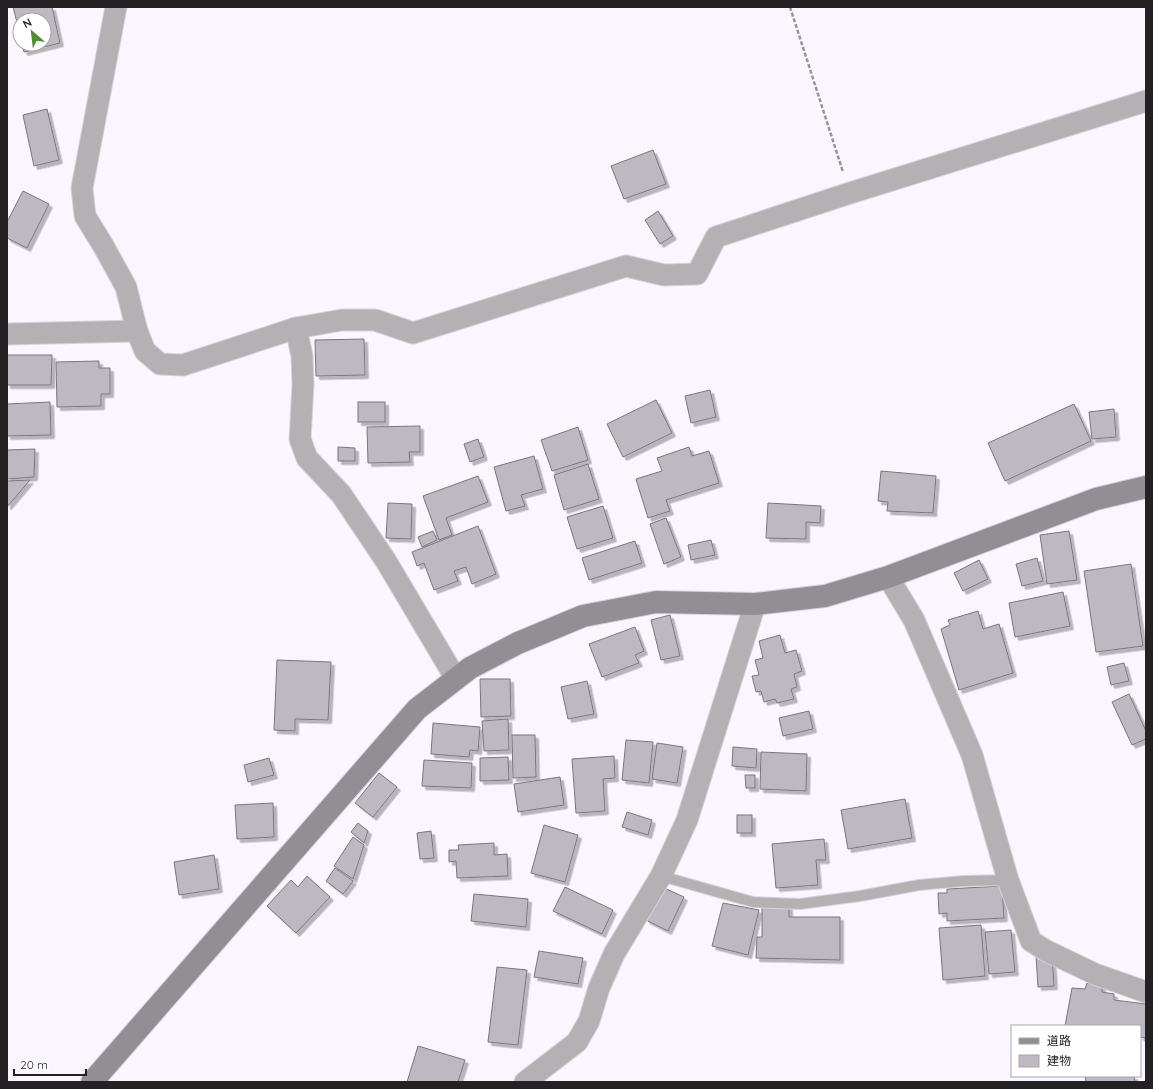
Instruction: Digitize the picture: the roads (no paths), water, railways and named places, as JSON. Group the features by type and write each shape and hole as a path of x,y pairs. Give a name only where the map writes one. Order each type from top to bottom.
{"street":[{"path":"116,7 82,188 85,216 126,287 137,331 145,351 160,364 183,365 296,328 342,320 375,320 413,333 626,266 664,275 697,274 716,237 850,193 1146,101"},
{"path":"296,328 302,356 303,384 300,438 307,458 342,494 386,561 456,679"},
{"path":"7,334 137,331"},
{"path":"92,1082 417,709 470,668 518,643 583,616 656,602 755,604 825,596 888,577 1096,500 1146,487"},
{"path":"888,577 914,620 972,755 1008,880 1031,941 1045,950 1095,974 1146,992"},
{"path":"524,1082 577,1042 589,1022 599,988 614,954 661,876 687,820 755,604"}],"lane":[{"path":"661,876 752,902 800,904 860,896 919,885 964,881 1008,880"}]}
